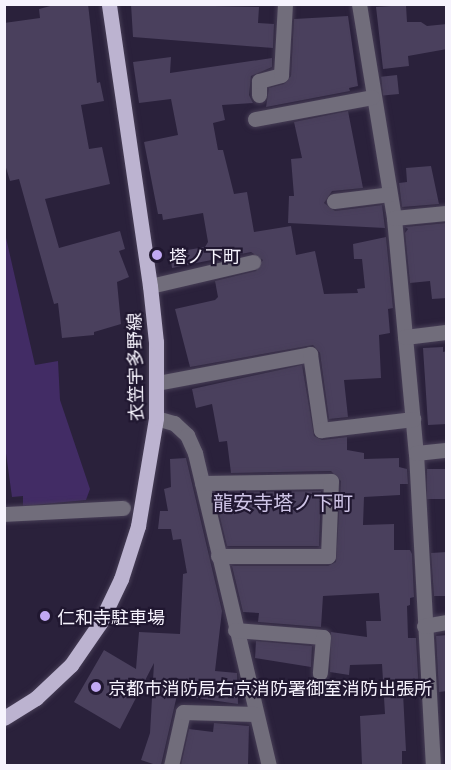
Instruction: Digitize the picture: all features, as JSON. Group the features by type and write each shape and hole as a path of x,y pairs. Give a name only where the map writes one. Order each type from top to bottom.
{"main road":[{"name":"衣笠宇多野線","path":"4,718 36,698 71,665 100,623 121,579 138,526 156,418 157,383 150,286 109,4"}],"street":[{"path":"259,95 259,81 281,75 285,4"},
{"path":"359,4 372,97 394,218 416,453 424,626 439,740 433,765"},
{"path":"255,119 372,97"},
{"path":"334,201 390,194"},
{"path":"394,218 447,213"},
{"path":"150,286 254,262"},
{"path":"405,337 447,332"},
{"path":"157,383 310,354 321,430 413,419"},
{"path":"156,418 174,423 187,435 202,483 235,630 269,765"},
{"path":"416,453 447,450"},
{"path":"202,483 331,482 328,556 218,556"},
{"path":"4,514 123,508"},
{"path":"424,626 447,622"},
{"path":"235,630 323,637 320,673"},
{"path":"171,765 183,712 255,714"}],"shaded area":[{"path":"4,229 35,365 58,361 60,400 90,489 86,500 23,506 23,496 12,497 4,439"}],"building":[{"path":"58,4 88,4 97,83 100,82 104,101 81,105 89,149 102,147 110,184 45,199 59,248 120,231 125,249 119,251 129,277 117,282 121,324 94,332 94,335 62,338 58,303 54,304 19,179 10,181 4,161 4,23 40,18 39,9"},
{"path":"131,4 259,7 258,23 274,24 273,48 133,37"},
{"path":"406,5 407,22 421,22 427,26 447,24 447,49 408,56 409,66 383,69 376,7"},
{"path":"348,16 358,86 349,88 350,91 266,107 269,88 284,84 291,76 294,19"},
{"path":"171,57 170,73 272,58 272,67 251,76 249,95 253,103 222,105 225,120 213,123 218,150 223,150 234,194 247,192 254,232 291,226 296,255 315,251 324,294 358,293 357,289 365,288 362,259 354,259 353,244 386,237 393,308 388,309 390,333 379,335 381,378 344,380 348,417 329,419 320,353 313,345 190,367 175,309 215,300 218,297 215,281 256,271 263,260 251,252 172,268 170,253 205,247 208,242 203,213 163,220 162,214 158,214 144,142 178,135 171,99 139,103 133,62"},
{"path":"397,75 399,94 383,96 381,77"},
{"path":"348,111 363,188 332,191 324,203 335,211 382,205 385,228 288,223 289,196 294,196 291,159 302,158 294,122"},
{"path":"431,166 439,204 402,207 399,183 407,182 406,168"},
{"path":"447,223 447,298 432,299 430,281 410,283 405,233 408,229 405,227"},
{"path":"443,347 443,352 447,351 447,424 428,425 423,348"},
{"path":"302,365 314,436 322,440 347,437 347,450 364,453 364,459 399,458 399,467 407,469 408,484 400,484 400,495 364,497 363,525 394,524 394,550 410,550 412,554 414,597 410,598 410,605 407,606 408,638 416,638 419,693 403,693 406,751 402,751 402,765 362,765 360,716 385,714 382,664 350,665 349,675 330,672 331,632 367,637 366,621 381,621 379,593 323,596 321,627 258,622 259,613 243,612 232,566 328,566 336,562 341,481 331,471 231,473 227,441 219,442 212,404 196,408 192,389"},
{"path":"186,458 222,611 215,671 237,673 238,704 177,695 161,765 156,765 141,760 150,733 154,663 120,729 74,702 104,650 136,669 139,632 180,634 183,574 187,573 181,539 173,540 171,529 158,529 160,511 168,511 164,489 171,487 170,459"},
{"path":"427,469 446,469 446,499 427,499"},
{"path":"321,491 319,546 227,546 214,493"},
{"path":"447,552 447,596 434,596 431,553"},
{"path":"447,635 447,691 439,692 436,636"},
{"path":"256,641 312,646 311,667 255,658"},
{"path":"214,723 249,726 248,765 181,765 189,729 213,732"}],"place":[{"name":"塔ノ下町","path":"157,255"},
{"name":"仁和寺駐車場","path":"45,616"},
{"name":"京都市消防局右京消防署御室消防出張所","path":"96,687"}],"district":[{"name":"龍安寺塔ノ下町","path":"283,501"}]}
